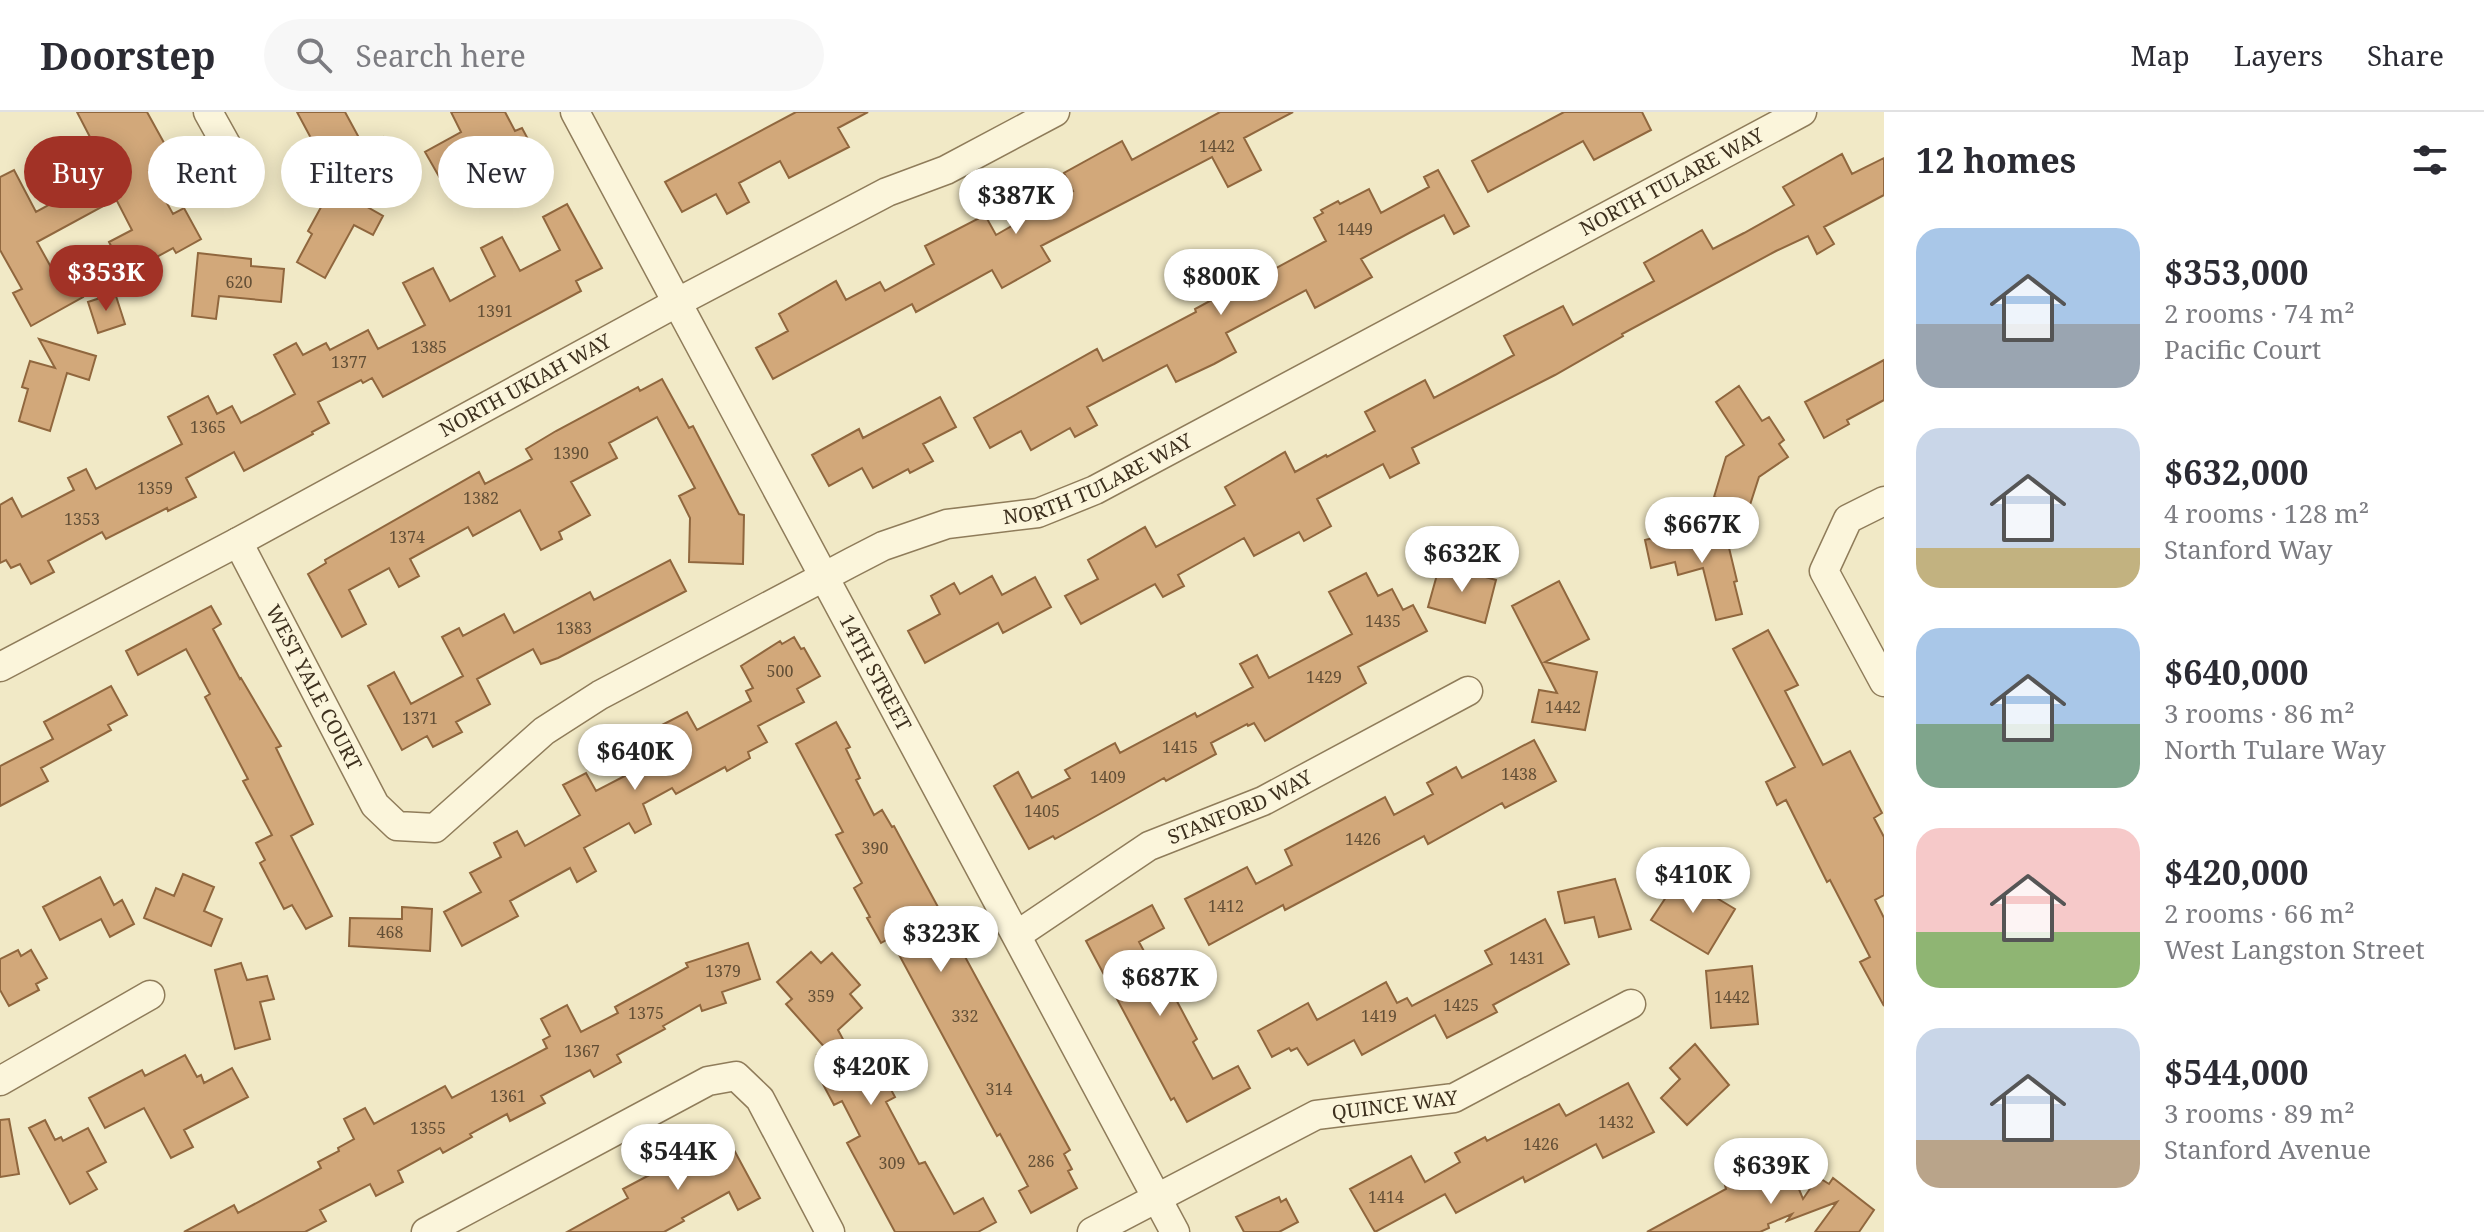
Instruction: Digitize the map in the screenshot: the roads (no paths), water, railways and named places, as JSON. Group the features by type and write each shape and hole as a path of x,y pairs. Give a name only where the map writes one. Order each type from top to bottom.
{"street":[{"path":"208,112 221,136"},
{"name":"14TH STREET","path":"575,112 1175,1232"},
{"name":"NORTH UKIAH WAY","path":"0,667 887,192 946,170 1055,112"},
{"name":"NORTH TULARE WAY","path":"397,826 435,828 544,731 600,695 883,546 947,524 1038,513 1095,490 1802,112"},
{"path":"1884,501 1848,519 1824,571 1884,682"},
{"name":"WEST YALE COURT","path":"238,542 375,805 397,826"},
{"name":"STANFORD WAY","path":"1017,935 1149,846 1263,801 1468,691"},
{"path":"0,1081 150,995"},
{"name":"QUINCE WAY","path":"1092,1232 1316,1115 1454,1098 1631,1004"},
{"path":"426,1232 708,1081 736,1076 760,1099 830,1232"}]}
